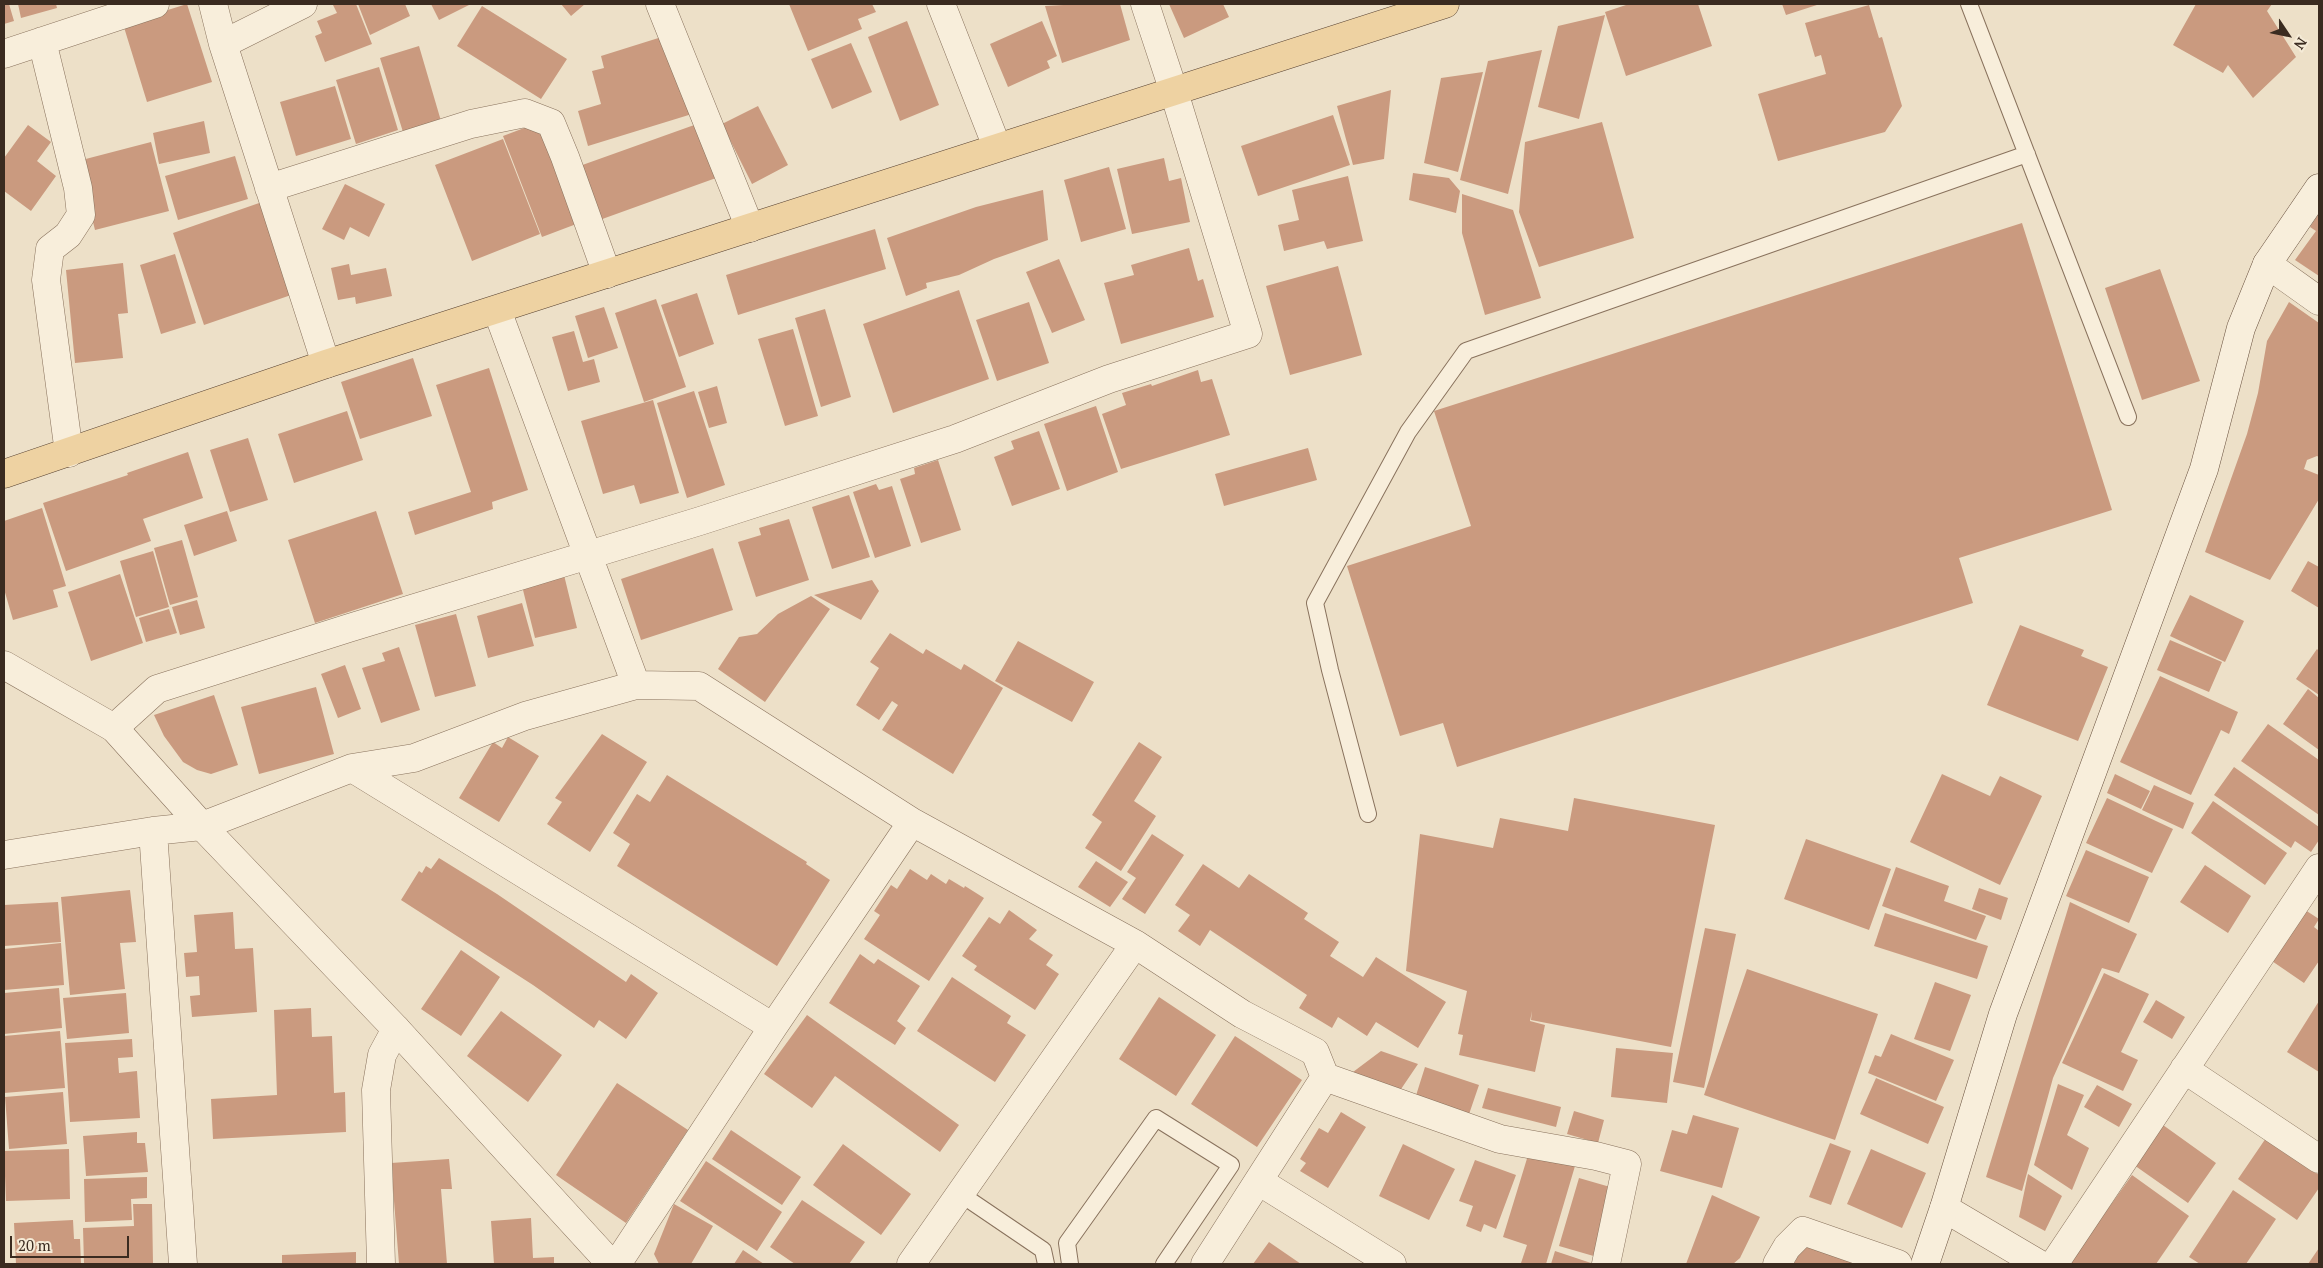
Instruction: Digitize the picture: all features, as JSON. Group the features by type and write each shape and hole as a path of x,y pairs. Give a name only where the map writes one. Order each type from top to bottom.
{"main road":[{"path":"4,474 326,364 1445,4"}],"street":[{"path":"4,54 155,4"},
{"path":"212,4 223,44 326,364"},
{"path":"223,44 303,4"},
{"path":"660,4 750,228"},
{"path":"941,4 997,147"},
{"path":"114,728 157,689 955,439 1108,379 1248,334 1145,4"},
{"path":"42,41 78,188 81,215 68,235 50,248 46,280 69,453"},
{"path":"269,188 471,124 525,113 551,123 607,274"},
{"path":"1925,1264 1944,1208 2002,1014 2204,470 2241,328 2267,264 2319,188"},
{"path":"2267,264 2319,301"},
{"path":"497,310 636,685"},
{"path":"4,665 114,728 202,826 396,1029 611,1264"},
{"path":"4,855 153,831 202,826 352,768 414,758 524,716 636,685 699,686 912,822 1135,944 1242,1014 1315,1052 1325,1077 1500,1139 1596,1156 1627,1164 1606,1264"},
{"path":"352,768 773,1028"},
{"path":"617,1264 912,822"},
{"path":"153,831 182,1264"},
{"path":"2054,1264 2319,868"},
{"path":"911,1264 1135,944"},
{"path":"381,1264 376,1090 382,1055 396,1029"},
{"path":"2184,1069 2319,1160"},
{"path":"1205,1264 1260,1182 1325,1077"},
{"path":"1260,1182 1392,1264"},
{"path":"1944,1208 2039,1264"},
{"path":"1777,1264 1786,1247 1803,1231 1898,1264"}],"lane":[{"path":"1969,4 2128,417"},
{"path":"1368,814 1330,670 1315,603 1408,432 1466,351 2027,154"},
{"path":"959,1193 1045,1257 1067,1243 1156,1118 1230,1165 1164,1264"},
{"path":"1067,1243 1070,1264"}],"building":[{"path":"4,4 9,4 14,21 4,24"},
{"path":"18,4 56,4 57,8 21,18"},
{"path":"187,4 212,82 147,102 123,24"},
{"path":"356,4 372,44 325,62 315,36 322,33 317,21 337,13 333,5"},
{"path":"358,4 405,4 410,16 370,35"},
{"path":"431,4 471,4 439,20"},
{"path":"561,4 585,4 571,16"},
{"path":"789,4 872,4 876,12 858,19 862,29 808,51"},
{"path":"1120,4 1130,40 1062,63 1045,6"},
{"path":"1169,4 1223,4 1229,17 1184,38"},
{"path":"1629,4 1698,4 1712,46 1626,76 1605,12"},
{"path":"1782,4 1820,4 1786,15"},
{"path":"2196,4 2272,4 2267,11 2296,57 2253,98 2228,65 2223,73 2173,45"},
{"path":"1869,5 1879,38 1882,37 1902,106 1885,132 1778,161 1758,94 1826,74 1821,55 1815,57 1805,23"},
{"path":"482,6 567,59 541,99 457,46"},
{"path":"1605,15 1579,119 1538,107 1558,26"},
{"path":"907,21 939,105 900,121 868,37"},
{"path":"1042,21 1057,56 1047,61 1050,68 1008,87 990,44"},
{"path":"668,35 692,114 588,146 578,111 601,104 592,71 604,68 601,56"},
{"path":"851,43 872,92 832,109 811,59"},
{"path":"419,46 441,121 403,132 380,58"},
{"path":"1542,50 1508,194 1460,180 1488,61"},
{"path":"379,67 398,130 356,144 336,80"},
{"path":"1483,72 1458,172 1424,163 1441,78"},
{"path":"335,86 351,139 296,156 280,102"},
{"path":"1391,90 1384,159 1353,165 1337,106"},
{"path":"758,106 788,165 752,184 722,124"},
{"path":"1333,115 1350,165 1258,196 1241,146"},
{"path":"204,121 210,153 159,164 153,133"},
{"path":"540,122 579,223 542,237 503,136"},
{"path":"1602,122 1634,238 1539,267 1519,212 1525,142"},
{"path":"697,124 716,178 594,222 574,168"},
{"path":"28,125 51,142 37,161 56,176 31,211 4,191 4,158"},
{"path":"503,139 540,234 472,261 435,165"},
{"path":"151,142 169,211 95,230 78,161"},
{"path":"235,156 248,199 178,220 165,176"},
{"path":"1164,158 1169,181 1181,178 1190,222 1132,234 1117,169"},
{"path":"1109,167 1126,229 1081,242 1064,180"},
{"path":"1413,173 1449,178 1460,191 1456,213 1409,200"},
{"path":"1348,176 1363,241 1327,249 1324,241 1284,251 1278,225 1299,220 1292,190"},
{"path":"345,184 385,204 369,237 350,227 344,240 322,229"},
{"path":"1043,190 1048,240 994,259 959,275 926,283 927,288 906,296 887,238 976,207"},
{"path":"1462,194 1513,210 1541,298 1485,315 1462,233"},
{"path":"262,202 294,294 204,325 173,233"},
{"path":"2319,213 2319,276 2295,260 2316,231 2310,227"},
{"path":"2022,223 2112,510 1959,558 1973,603 1457,767 1443,723 1400,736 1347,566 1471,526 1434,411"},
{"path":"875,229 886,269 738,315 726,275"},
{"path":"1189,248 1198,281 1203,279 1214,317 1121,344 1104,283 1134,275 1131,265"},
{"path":"175,254 196,323 161,334 140,265"},
{"path":"1059,259 1085,320 1052,333 1026,272"},
{"path":"123,263 128,313 118,314 123,358 75,363 66,270"},
{"path":"349,264 351,275 386,268 392,296 356,304 355,297 338,300 331,268"},
{"path":"1338,266 1362,355 1290,375 1266,286"},
{"path":"2160,269 2200,381 2142,400 2105,288"},
{"path":"959,290 989,379 893,413 863,324"},
{"path":"697,293 714,344 679,357 661,305"},
{"path":"656,299 686,387 644,402 615,313"},
{"path":"1029,302 1049,363 997,381 976,320"},
{"path":"2289,302 2319,323 2319,457 2307,460 2304,469 2319,475 2319,499 2270,580 2205,552 2247,434 2258,393 2267,341"},
{"path":"604,307 618,348 588,358 575,316"},
{"path":"825,309 851,397 821,407 795,318"},
{"path":"793,329 818,416 785,426 758,339"},
{"path":"574,331 583,362 594,359 600,382 568,391 552,337"},
{"path":"413,358 432,416 360,439 341,382"},
{"path":"489,368 528,490 492,502 493,509 415,535 408,512 471,492 436,385"},
{"path":"1198,370 1201,382 1212,379 1230,435 1121,469 1102,414 1126,405 1122,393 1151,384 1152,386"},
{"path":"717,386 727,423 709,428 698,392"},
{"path":"694,391 725,485 687,498 657,403"},
{"path":"653,400 679,493 640,504 634,485 603,494 581,421"},
{"path":"1096,406 1118,472 1067,491 1044,424"},
{"path":"347,411 363,460 294,483 278,434"},
{"path":"1039,431 1060,489 1012,506 994,457 1014,449 1011,441"},
{"path":"248,438 268,500 230,512 210,450"},
{"path":"1308,448 1317,480 1224,506 1215,474"},
{"path":"188,452 203,498 143,519 151,541 66,571 43,503 128,475 127,473"},
{"path":"938,460 961,530 921,543 900,479 915,474 914,468"},
{"path":"876,484 879,490 892,486 911,546 875,558 853,492"},
{"path":"849,495 870,557 832,569 812,507"},
{"path":"42,508 66,586 53,590 58,607 13,620 4,589 4,521"},
{"path":"227,511 237,541 194,556 184,525"},
{"path":"376,511 403,594 315,623 288,540"},
{"path":"789,519 809,580 756,597 738,542 761,535 759,528"},
{"path":"182,540 198,597 170,605 154,548"},
{"path":"713,548 733,610 641,640 621,579"},
{"path":"153,551 169,607 136,617 120,561"},
{"path":"2308,561 2319,567 2319,608 2291,591"},
{"path":"120,574 143,643 91,661 68,592"},
{"path":"564,575 577,628 535,638 522,586"},
{"path":"872,580 879,591 861,620 814,595"},
{"path":"2190,595 2244,621 2225,662 2170,636"},
{"path":"811,596 830,609 765,702 718,669 739,637 757,634 778,614"},
{"path":"197,600 205,628 180,635 172,607"},
{"path":"522,603 534,646 488,658 477,616"},
{"path":"169,609 177,633 146,642 139,618"},
{"path":"456,614 476,686 435,697 415,625"},
{"path":"2020,625 2084,650 2081,656 2108,667 2078,741 1987,705"},
{"path":"890,633 923,654 926,649 961,670 964,664 1003,688 953,774 882,730 898,705 892,701 879,720 856,705 879,668 870,662"},
{"path":"2170,640 2222,662 2209,692 2157,670"},
{"path":"1018,641 1094,682 1072,722 995,681"},
{"path":"399,647 420,710 381,723 362,668 385,661 382,653"},
{"path":"2317,649 2319,651 2319,695 2296,679"},
{"path":"345,665 361,709 338,718 321,674"},
{"path":"2160,676 2238,712 2229,734 2221,730 2191,795 2120,762"},
{"path":"316,687 334,754 259,774 241,707"},
{"path":"2308,689 2319,698 2319,750 2283,724"},
{"path":"214,695 238,765 211,774 197,770 183,762 164,736 154,715"},
{"path":"2268,724 2319,760 2319,815 2241,761"},
{"path":"602,734 647,762 590,852 547,824 562,802 555,798"},
{"path":"508,737 539,756 499,822 459,798 493,742 502,748"},
{"path":"1139,742 1162,757 1134,801 1156,816 1121,871 1085,848 1102,822 1092,815"},
{"path":"2234,767 2319,827 2319,840 2311,852 2295,841 2291,848 2214,795"},
{"path":"1942,774 1990,796 2000,776 2042,796 2000,885 1910,842"},
{"path":"2115,774 2150,791 2141,809 2107,793"},
{"path":"667,775 807,862 806,864 830,880 777,966 617,866 630,844 613,833 637,794 650,802"},
{"path":"2154,785 2194,803 2183,829 2142,810"},
{"path":"1574,798 1715,825 1671,1047 1531,1020 1532,1011 1530,1021 1545,1025 1535,1072 1459,1055 1463,1035 1458,1034 1467,991 1406,971 1420,834 1493,848 1500,818 1568,831"},
{"path":"2107,798 2173,829 2152,873 2086,843"},
{"path":"2213,801 2287,853 2265,885 2191,833"},
{"path":"1152,834 1184,855 1145,914 1122,899 1136,878 1127,872"},
{"path":"1806,839 1891,869 1869,930 1784,899"},
{"path":"2086,850 2149,877 2129,923 2066,896"},
{"path":"439,858 497,894 626,982 631,974 658,993 626,1039 599,1020 594,1028 533,985 401,900 419,871 422,873 426,866 431,869"},
{"path":"1096,861 1128,882 1110,907 1078,887"},
{"path":"1203,864 1239,888 1249,874 1308,913 1304,919 1339,942 1330,956 1363,977 1376,957 1446,1002 1418,1048 1376,1022 1367,1036 1338,1017 1332,1028 1299,1008 1307,995 1210,930 1200,946 1178,931 1190,915 1175,905"},
{"path":"2205,865 2251,896 2228,933 2180,902"},
{"path":"1896,867 1949,886 1944,901 1986,916 1976,940 1882,906"},
{"path":"910,869 927,880 931,874 946,884 949,879 984,898 929,981 864,939 880,915 874,911 891,885 897,889"},
{"path":"1979,888 2008,898 2001,920 1972,909"},
{"path":"130,890 136,942 120,943 125,989 70,995 61,897"},
{"path":"58,902 61,942 4,946 4,905"},
{"path":"2070,902 2137,934 2119,973 2102,968 2053,1078 2022,1191 1986,1177"},
{"path":"2302,908 2319,919 2314,927 2319,931 2319,961 2304,983 2269,959"},
{"path":"1009,910 1037,930 1029,939 1053,955 1046,965 1059,974 1035,1010 974,970 977,966 962,956 989,917 1000,924"},
{"path":"233,912 235,949 253,948 257,1012 192,1017 190,996 200,995 199,976 186,977 184,953 197,952 194,915"},
{"path":"1885,913 1988,946 1977,979 1874,946"},
{"path":"1705,928 1736,934 1704,1088 1673,1082"},
{"path":"61,943 64,985 4,990 4,949"},
{"path":"461,950 500,977 461,1036 421,1009"},
{"path":"860,954 874,964 878,959 920,986 897,1021 906,1028 895,1045 829,1003"},
{"path":"1747,969 1878,1014 1835,1140 1704,1095"},
{"path":"2104,973 2149,994 2121,1052 2138,1060 2123,1091 2062,1063"},
{"path":"952,977 1011,1016 1007,1023 1026,1035 995,1082 917,1031"},
{"path":"1935,982 1971,995 1950,1051 1914,1039"},
{"path":"59,988 62,1028 4,1034 4,993"},
{"path":"126,993 129,1033 67,1039 63,998"},
{"path":"1159,997 1216,1035 1176,1096 1119,1059"},
{"path":"2156,1000 2185,1017 2172,1039 2143,1022"},
{"path":"2319,1001 2319,1072 2287,1052"},
{"path":"311,1008 312,1037 332,1036 334,1093 345,1092 346,1132 213,1139 211,1099 277,1095 274,1010"},
{"path":"501,1011 562,1055 528,1102 467,1056"},
{"path":"807,1015 959,1125 940,1152 835,1076 812,1108 764,1074"},
{"path":"60,1031 65,1088 4,1093 4,1036"},
{"path":"1891,1034 1954,1060 1936,1101 1868,1073 1875,1055 1881,1057"},
{"path":"1235,1036 1302,1080 1257,1147 1191,1104"},
{"path":"132,1039 133,1057 118,1058 119,1073 137,1071 140,1118 70,1122 65,1043"},
{"path":"1616,1048 1673,1053 1667,1103 1611,1097"},
{"path":"1381,1051 1418,1064 1397,1095 1353,1072"},
{"path":"1425,1067 1479,1085 1466,1123 1413,1105"},
{"path":"1876,1078 1944,1107 1928,1144 1860,1114"},
{"path":"617,1083 688,1130 626,1223 556,1175"},
{"path":"2058,1084 2084,1095 2067,1135 2089,1148 2072,1190 2034,1165"},
{"path":"2097,1085 2132,1104 2119,1127 2084,1107"},
{"path":"1488,1088 1561,1107 1556,1127 1482,1108"},
{"path":"63,1092 67,1144 9,1149 5,1097"},
{"path":"1574,1111 1604,1120 1598,1143 1567,1134"},
{"path":"1341,1112 1366,1127 1328,1188 1300,1171 1306,1163 1300,1159 1319,1128 1328,1133"},
{"path":"1693,1115 1739,1128 1722,1188 1660,1171 1672,1130 1687,1134"},
{"path":"2163,1125 2216,1163 2188,1203 2134,1165"},
{"path":"731,1130 801,1177 782,1205 712,1159"},
{"path":"137,1132 137,1143 145,1143 148,1172 86,1176 83,1136"},
{"path":"2266,1138 2319,1175 2319,1188 2297,1220 2238,1179"},
{"path":"1830,1143 1851,1151 1831,1205 1809,1197"},
{"path":"843,1144 911,1194 881,1235 813,1185"},
{"path":"1403,1144 1455,1169 1429,1220 1379,1196"},
{"path":"69,1149 70,1199 6,1201 4,1151"},
{"path":"1871,1149 1926,1173 1902,1228 1847,1204"},
{"path":"1529,1152 1575,1166 1546,1264 1521,1263 1527,1245 1503,1237"},
{"path":"449,1159 452,1189 441,1189 447,1264 399,1264 391,1163"},
{"path":"1475,1160 1516,1175 1496,1229 1484,1224 1481,1232 1466,1226 1473,1206 1459,1201"},
{"path":"706,1161 782,1212 757,1251 680,1201"},
{"path":"2028,1174 2062,1196 2045,1231 2019,1217"},
{"path":"2132,1175 2189,1216 2156,1264 2073,1264 2070,1262"},
{"path":"147,1177 147,1198 131,1199 132,1220 85,1222 84,1179"},
{"path":"1579,1178 1617,1189 1597,1257 1559,1246"},
{"path":"2233,1190 2276,1219 2246,1264 2200,1264 2189,1257"},
{"path":"1712,1195 1760,1217 1740,1258 1733,1264 1686,1264"},
{"path":"802,1200 865,1242 849,1264 795,1264 770,1247"},
{"path":"133,1204 152,1204 153,1264 84,1264 83,1228 134,1226"},
{"path":"674,1204 713,1226 691,1264 659,1264 654,1254"},
{"path":"531,1218 533,1258 554,1257 554,1264 494,1264 491,1221"},
{"path":"73,1220 74,1239 80,1239 81,1264 16,1264 14,1223"},
{"path":"1808,1234 1873,1264 1794,1264"},
{"path":"1269,1242 1301,1264 1253,1264"},
{"path":"2319,1248 2319,1264 2308,1264"},
{"path":"743,1250 764,1264 734,1264"},
{"path":"1555,1251 1594,1264 1551,1264"},
{"path":"356,1252 356,1264 282,1264 282,1255"}]}
